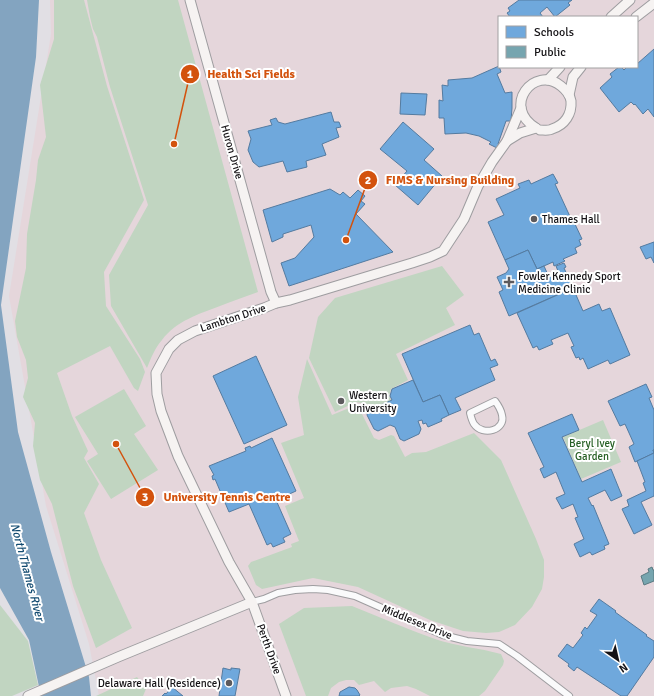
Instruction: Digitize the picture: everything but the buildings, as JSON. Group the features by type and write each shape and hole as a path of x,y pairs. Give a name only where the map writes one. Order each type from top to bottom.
{"street":[{"name":"Huron Drive","path":"190,0 271,292 276,303"},
{"path":"613,16 630,0"},
{"path":"637,16 654,3"},
{"path":"548,80 559,68"},
{"path":"569,95 558,83 548,80 536,82 528,87 524,93 520,108 523,116 529,124 538,129 550,130 560,126 567,119 571,110 569,95 573,77 580,68"},
{"name":"Lambton Drive","path":"252,602 229,562 178,456 161,411 157,394 156,373 169,349 178,340 195,330 253,312 276,303 412,263 443,251 464,219 478,186 492,162 507,141 520,108"},
{"name":"Lambton Drive","path":"507,141 520,133 538,129"},
{"path":"495,401 503,416 501,423 493,430 487,432 482,431 474,424 470,413 495,401"},
{"name":"Middlesex Drive","path":"252,602 278,593 295,590 328,590 355,596 443,635 499,644 569,696"},
{"path":"28,696 252,602"},
{"name":"Perth Drive","path":"252,602 286,696"}],"shaded area":[{"name":"Western University","path":"50,0 654,0 654,696 99,696 89,644 46,506 9,296 51,34"}],"green space":[{"path":"54,0 84,0 107,86 144,200 104,272 106,306 140,359 145,372 138,391 134,388 110,346 57,373 72,416 88,451 84,458 99,484 84,513 101,560 132,628 96,648 73,586 52,504 40,480 33,446 35,423 23,397 28,378 26,360 17,337 15,321 26,268 27,234 38,160 46,137 40,85 54,39"},
{"path":"87,0 178,0 258,292 204,312 181,323 168,333 160,343 153,353 147,368 111,306 109,275 148,205 110,87 97,37 93,29"},
{"path":"442,266 464,295 446,308 455,325 396,354 408,380 391,389 389,396 391,400 377,406 356,402 335,412 309,358 318,317 335,298"},
{"path":"307,359 332,415 354,406 358,413 362,414 374,438 379,440 391,435 394,436 405,457 412,453 426,452 474,433 501,460 544,560 542,589 532,607 515,625 499,632 486,633 463,631 430,620 358,587 313,578 262,589 256,585 248,566 251,562 292,547 291,544 299,541 285,506 304,498 281,443 304,435 298,397"},
{"path":"124,389 146,426 134,434 158,470 111,499 87,461 98,454 75,417"},
{"name":"Beryl Ivey Garden","path":"603,420 621,462 581,479 563,437"},
{"path":"0,605 28,641 38,685 12,696 0,696"},
{"path":"352,606 435,639 501,654 504,661 503,665 485,691 479,696 430,696 407,686 391,688 385,692 374,681 359,685 354,680 346,680 339,682 331,688 328,696 306,696 279,624 304,608"},
{"path":"137,677 146,689 143,696 96,696"}],"water":[{"name":"North Thames River","path":"0,0 39,0 36,57 1,305 18,432 51,552 89,677 91,696 41,696 29,640 0,588"}],"place":[{"name":"Health Sci Fields","path":"174,144"},
{"name":"Thames Hall","path":"534,219"},
{"name":"FIMS & Nursing Building","path":"346,240"},
{"name":"Fowler Kennedy Sport Medicine Clinic","path":"509,282"},
{"name":"Western University","path":"341,401"},
{"name":"University Tennis Centre","path":"116,444"},
{"name":"Delaware Hall (Residence)","path":"229,683"}]}
